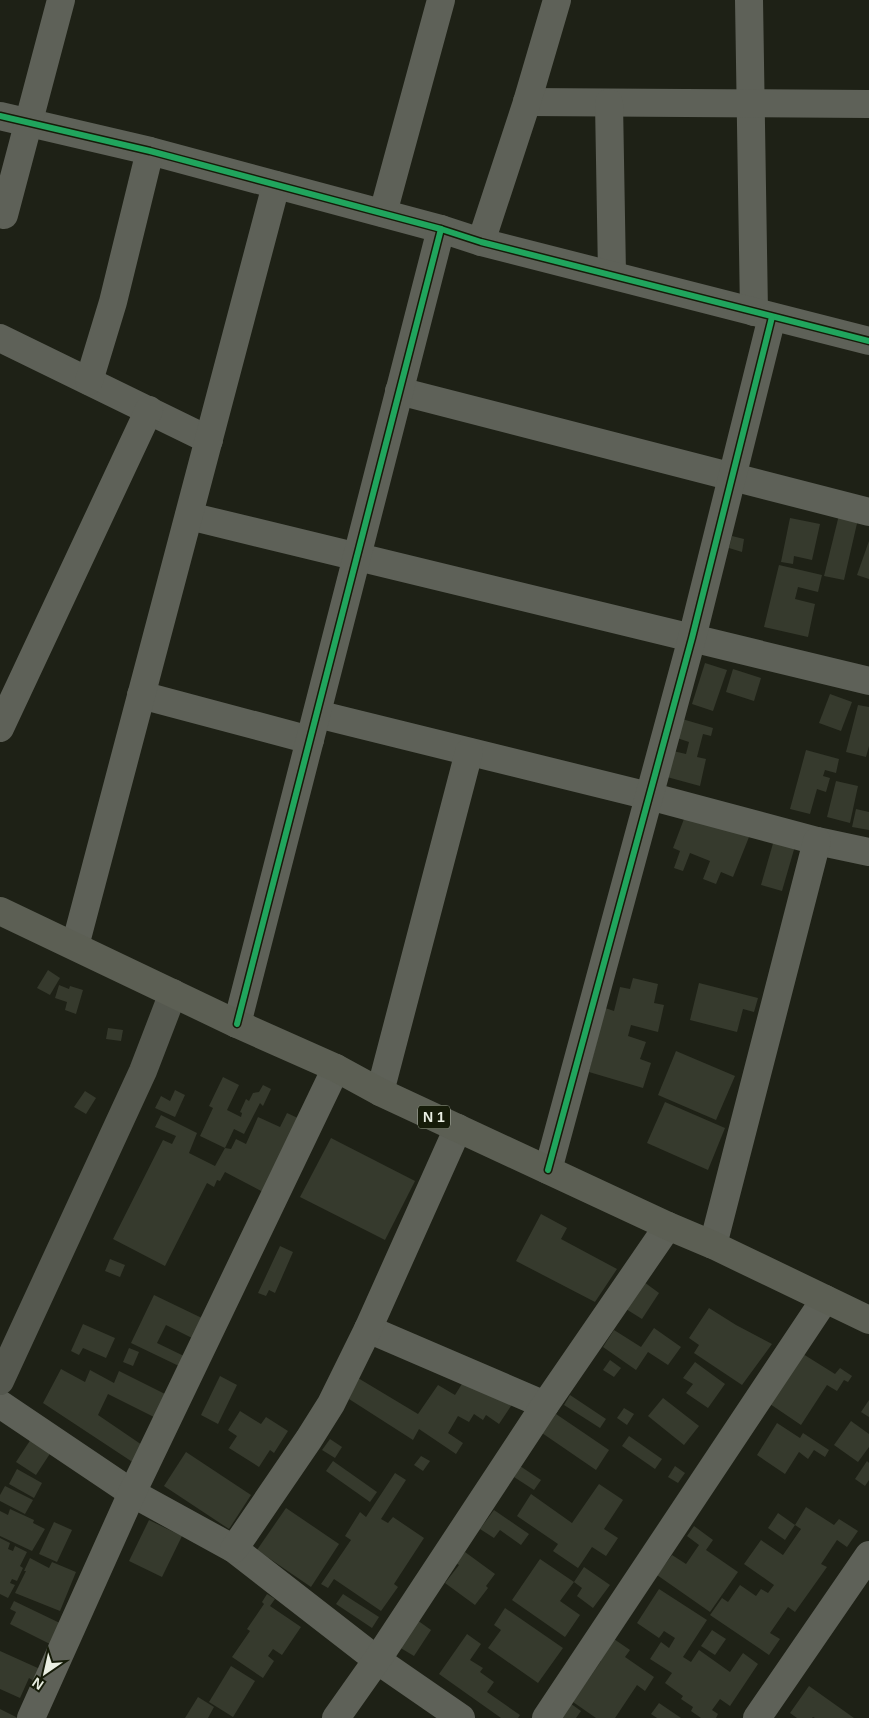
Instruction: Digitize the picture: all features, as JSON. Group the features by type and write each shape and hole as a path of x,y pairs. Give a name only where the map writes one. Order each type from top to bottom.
{"highway":[{"name":"N 1","path":"0,910 237,1024 336,1068 380,1092 668,1226 713,1245 869,1320"}],"main road":[{"path":"0,1381 143,1071 173,993"}],"street":[{"path":"4,215 61,0"},
{"path":"383,213 441,0"},
{"path":"481,242 527,102 557,0"},
{"path":"548,1170 692,638 732,477 763,314 751,104 749,0"},
{"path":"527,102 869,104"},
{"path":"609,103 612,274"},
{"path":"0,116 150,151 383,213 481,242 869,341"},
{"path":"89,381 113,302 150,151"},
{"path":"75,946 276,185"},
{"path":"237,1024 441,229"},
{"path":"0,338 209,440"},
{"path":"399,391 869,512"},
{"path":"0,728 149,410"},
{"path":"189,516 869,681"},
{"path":"142,695 314,727 468,752 649,796 817,841 869,852"},
{"path":"380,1092 468,752"},
{"path":"713,1245 817,841"},
{"path":"31,1718 132,1493 336,1068"},
{"path":"234,1549 309,1439 330,1404 368,1328 458,1128"},
{"path":"336,1718 377,1660 545,1405 668,1226"},
{"path":"546,1718 825,1299"},
{"path":"368,1328 545,1405"},
{"path":"0,1404 132,1493 234,1549 377,1660 461,1718"},
{"path":"757,1718 869,1555"}],"building":[{"path":"839,515 858,519 844,580 824,576"},
{"path":"790,518 820,524 812,560 794,556 793,564 781,562"},
{"path":"732,536 744,539 742,552 729,548"},
{"path":"869,541 869,579 857,575"},
{"path":"779,565 822,575 818,592 798,587 795,599 815,604 808,637 764,627"},
{"path":"705,663 727,670 713,711 692,704"},
{"path":"733,669 761,678 754,701 726,692"},
{"path":"830,694 852,702 841,731 819,723"},
{"path":"858,705 869,707 869,746 866,757 846,752"},
{"path":"682,719 713,728 711,736 703,734 697,757 706,759 700,786 667,777 673,751 686,754 689,742 677,738"},
{"path":"806,750 839,759 836,773 825,770 823,776 830,778 826,792 817,789 810,814 790,809"},
{"path":"836,781 858,786 850,823 827,817"},
{"path":"856,809 869,812 869,830 852,827"},
{"path":"687,811 749,837 733,877 721,872 716,884 703,879 710,861 690,853 683,871 674,868 680,851 673,848"},
{"path":"774,840 795,846 782,891 761,885"},
{"path":"48,970 60,978 50,995 37,988"},
{"path":"633,978 658,984 654,1003 664,1005 658,1032 631,1025 628,1036 646,1042 640,1059 651,1063 643,1088 589,1072 605,1008 614,1011 620,987 630,989"},
{"path":"699,983 758,998 754,1012 743,1009 737,1032 690,1020"},
{"path":"59,985 69,989 70,986 83,990 76,1014 65,1010 67,1002 55,998"},
{"path":"108,1028 123,1030 121,1041 106,1039"},
{"path":"676,1051 735,1076 716,1120 658,1095"},
{"path":"223,1077 239,1085 227,1110 241,1117 242,1113 240,1112 246,1099 249,1101 253,1093 259,1092 263,1085 271,1089 263,1106 260,1103 244,1134 234,1129 225,1148 200,1136 213,1108 209,1106"},
{"path":"175,1090 185,1095 175,1117 155,1108 161,1096 170,1101"},
{"path":"85,1091 96,1098 86,1114 74,1107"},
{"path":"665,1102 725,1128 708,1170 647,1143"},
{"path":"287,1113 302,1120 265,1193 225,1172 220,1181 217,1180 214,1187 207,1183 165,1266 113,1239 163,1140 172,1144 176,1136 155,1127 161,1115 197,1133 189,1153 215,1166 225,1148 231,1149 236,1139 246,1144 258,1117 280,1127"},
{"path":"331,1138 415,1181 385,1240 300,1197"},
{"path":"541,1214 567,1228 561,1239 617,1269 595,1302 516,1261"},
{"path":"280,1246 293,1252 275,1293 269,1290 266,1296 258,1293"},
{"path":"110,1259 125,1265 120,1277 105,1271"},
{"path":"644,1282 659,1293 642,1319 626,1309"},
{"path":"154,1295 206,1320 196,1340 166,1325 157,1343 186,1357 181,1367 131,1343"},
{"path":"709,1308 772,1344 742,1385 694,1353 699,1345 689,1338"},
{"path":"83,1324 115,1338 106,1358 83,1348 79,1355 71,1351"},
{"path":"654,1328 681,1347 668,1365 648,1352 636,1370 603,1347 614,1330 641,1347"},
{"path":"129,1348 139,1352 133,1366 123,1362"},
{"path":"803,1354 835,1374 840,1368 852,1376 848,1382 844,1380 837,1391 827,1385 801,1425 770,1404"},
{"path":"610,1360 621,1368 614,1377 603,1370"},
{"path":"695,1362 725,1384 708,1408 686,1393 693,1384 683,1378"},
{"path":"61,1369 85,1382 90,1370 114,1383 119,1371 169,1396 158,1419 108,1394 98,1415 145,1447 137,1465 43,1403"},
{"path":"220,1376 237,1385 218,1424 201,1415"},
{"path":"358,1378 418,1414 438,1385 455,1395 465,1379 513,1403 499,1424 486,1415 483,1420 474,1414 469,1422 458,1416 448,1433 463,1443 456,1454 419,1429 413,1440 349,1399"},
{"path":"570,1395 606,1419 600,1428 564,1405"},
{"path":"663,1398 699,1426 684,1445 648,1416"},
{"path":"869,1400 869,1417 861,1412"},
{"path":"624,1408 634,1414 627,1425 617,1418"},
{"path":"240,1411 261,1424 266,1417 288,1431 274,1453 270,1450 259,1467 229,1448 237,1436 228,1430"},
{"path":"556,1414 609,1450 596,1470 542,1433"},
{"path":"851,1421 869,1434 869,1447 858,1462 834,1445"},
{"path":"777,1423 800,1438 803,1433 829,1450 825,1457 814,1450 808,1459 799,1452 785,1474 757,1455"},
{"path":"33,1436 53,1449 36,1475 16,1462"},
{"path":"629,1436 662,1459 655,1469 622,1446"},
{"path":"330,1439 342,1447 335,1458 322,1450"},
{"path":"186,1452 251,1495 229,1529 164,1486"},
{"path":"421,1456 430,1461 423,1471 414,1465"},
{"path":"333,1461 377,1492 370,1502 326,1471"},
{"path":"867,1461 869,1463 869,1480 865,1486 855,1479"},
{"path":"520,1466 541,1480 534,1490 514,1477"},
{"path":"675,1466 685,1473 678,1483 668,1477"},
{"path":"17,1469 42,1483 34,1498 9,1484"},
{"path":"395,1473 406,1480 381,1519 388,1523 393,1517 424,1538 394,1584 398,1587 381,1611 334,1579 328,1588 321,1584 351,1540 345,1536 360,1512 366,1517"},
{"path":"599,1484 623,1500 604,1529 618,1538 606,1556 592,1547 578,1568 553,1551 558,1544 517,1516 531,1494 572,1523"},
{"path":"5,1486 33,1500 25,1514 0,1501 0,1495"},
{"path":"806,1507 834,1525 839,1519 858,1531 847,1547 837,1540 821,1564 827,1567 795,1612 788,1607 770,1633 780,1639 769,1655 710,1615 722,1598 728,1602 740,1585 756,1596 761,1589 768,1593 774,1585 744,1564 761,1540 783,1555 801,1529 795,1525"},
{"path":"286,1508 339,1544 311,1587 257,1550"},
{"path":"10,1509 34,1520 33,1523 45,1529 32,1551 0,1536 0,1511 8,1515"},
{"path":"494,1510 529,1534 521,1545 500,1530 494,1538 480,1529"},
{"path":"778,1513 795,1525 785,1540 768,1528"},
{"path":"149,1520 182,1536 162,1577 129,1561"},
{"path":"54,1522 72,1530 57,1562 39,1554"},
{"path":"694,1526 713,1540 706,1550 738,1572 710,1612 657,1575 672,1555 686,1564 699,1545 687,1536"},
{"path":"0,1538 10,1543 8,1549 13,1551 15,1546 27,1552 20,1566 23,1568 17,1581 12,1579 10,1583 15,1585 8,1598 0,1594"},
{"path":"465,1552 495,1574 486,1586 488,1588 475,1605 445,1583 459,1565 456,1563"},
{"path":"30,1558 49,1568 52,1562 76,1572 60,1611 15,1593"},
{"path":"540,1559 574,1582 560,1601 580,1615 565,1637 512,1600"},
{"path":"584,1567 610,1585 593,1608 577,1596 582,1588 574,1582"},
{"path":"659,1589 707,1620 683,1657 691,1662 699,1650 730,1672 743,1653 758,1664 730,1706 720,1699 712,1710 718,1714 716,1718 701,1718 691,1711 693,1707 681,1699 683,1696 665,1683 672,1673 650,1659 661,1642 669,1648 675,1638 664,1631 659,1638 637,1623"},
{"path":"267,1594 275,1599 270,1606 301,1627 282,1655 273,1649 268,1656 274,1661 263,1678 232,1657 250,1631 247,1629 264,1604 262,1602"},
{"path":"343,1594 379,1617 372,1628 336,1604"},
{"path":"14,1601 64,1625 54,1646 10,1624 16,1612 10,1609"},
{"path":"505,1608 563,1648 538,1683 488,1648 501,1630 494,1625"},
{"path":"417,1620 431,1630 414,1656 399,1647"},
{"path":"712,1630 726,1639 715,1655 701,1646"},
{"path":"467,1634 481,1644 470,1660 483,1668 480,1672 494,1682 487,1692 520,1715 518,1718 501,1718 439,1674"},
{"path":"611,1637 630,1650 625,1657 654,1677 645,1691 637,1685 615,1718 596,1718 573,1702 601,1661 597,1658"},
{"path":"0,1651 40,1669 34,1681 29,1678 20,1698 0,1689"},
{"path":"231,1666 255,1681 233,1717 209,1702"},
{"path":"809,1686 854,1718 797,1718 790,1713"},
{"path":"198,1697 214,1707 208,1718 185,1718"},
{"path":"567,1701 581,1711 576,1718 555,1718"},
{"path":"659,1703 681,1718 657,1718 651,1714"},
{"path":"0,1709 18,1718 0,1718"}],"cycle path":[{"path":"0,116 150,151 441,229 481,242 869,341"},
{"path":"237,1024 441,229"},
{"path":"548,1170 692,638 772,317"}]}
